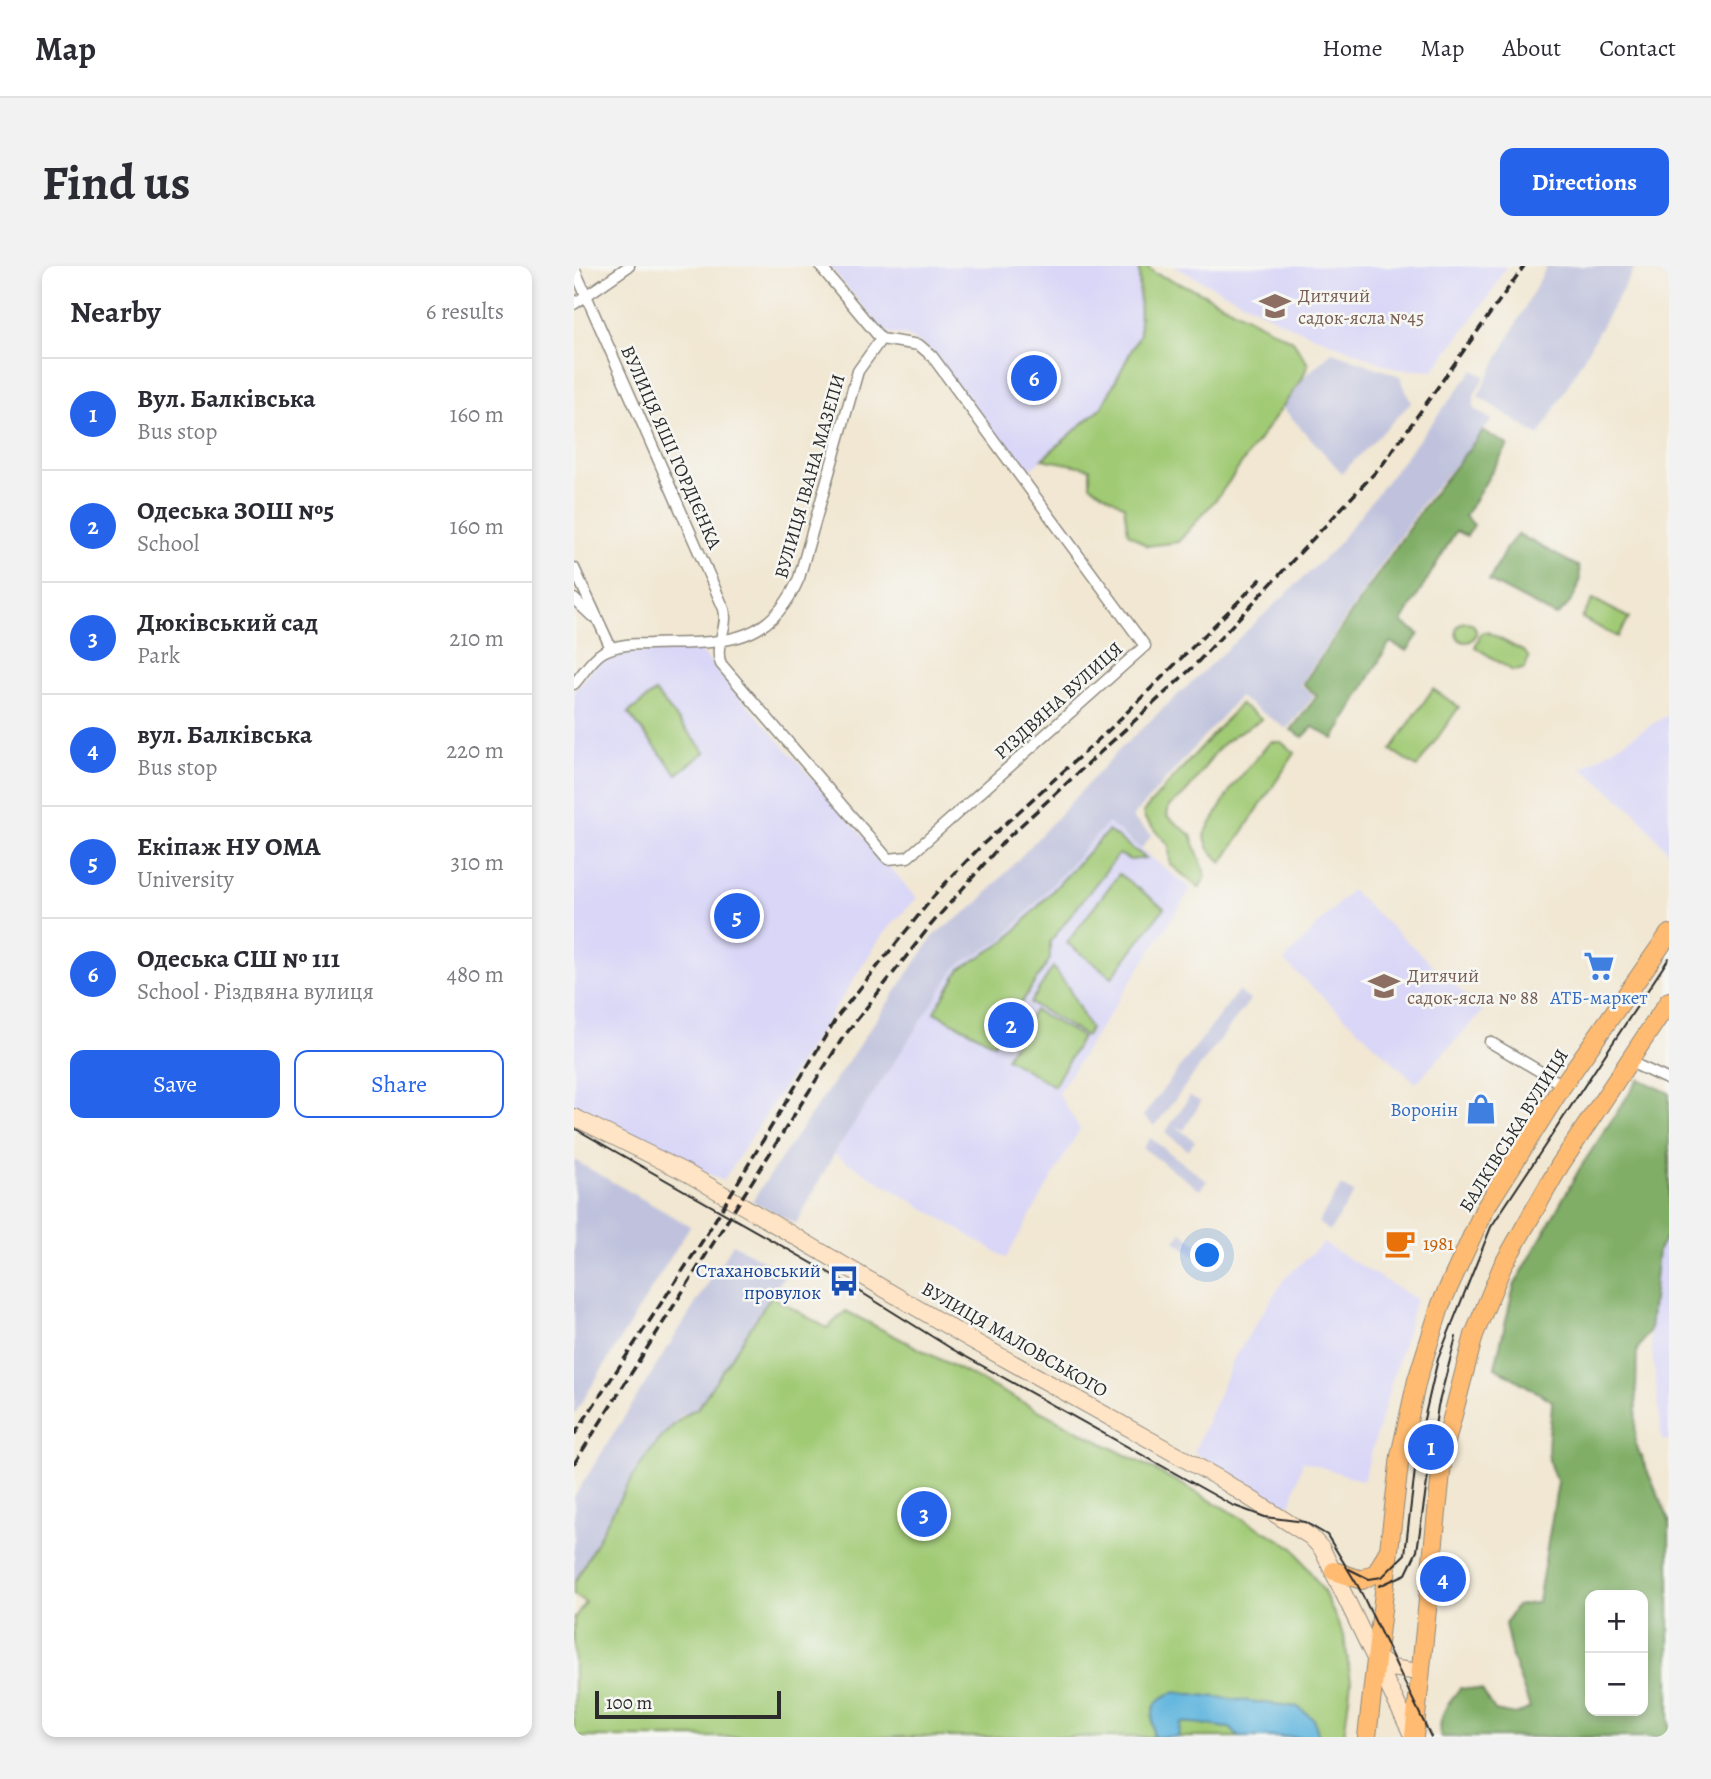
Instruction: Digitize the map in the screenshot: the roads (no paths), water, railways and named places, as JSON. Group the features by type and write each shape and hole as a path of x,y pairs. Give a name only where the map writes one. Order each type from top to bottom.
{"main road":[{"name":"БАЛКІВСЬКА ВУЛИЦЯ","path":"1367,1737 1400,1456 1417,1380 1441,1304 1484,1210 1563,1085 1669,934"},
{"path":"1413,1737 1443,1453 1474,1335 1502,1267 1560,1165 1669,1001"},
{"path":"1334,1571 1362,1580 1377,1572 1391,1547"}],"street":[{"path":"574,304 629,266"},
{"path":"820,266 881,340"},
{"name":"ВУЛИЦЯ ЯШІ ГОРДІЄНКА","path":"574,268 724,609 726,626 720,642"},
{"name":"РІЗДВЯНА ВУЛИЦЯ","path":"720,642 718,656 725,671 888,859 898,860 908,857 1145,646 932,356 919,345 881,340"},
{"name":"ВУЛИЦЯ ІВАНА МАЗЕПИ","path":"611,648 633,644 720,642 762,629 789,603 799,578 858,371 881,340"},
{"path":"574,568 595,619 611,648 596,658 574,684"},
{"path":"574,599 595,619"},
{"path":"1490,1042 1563,1085"},
{"path":"1630,1062 1669,1080"},
{"name":"ВУЛИЦЯ МАЛОВСЬКОГО","path":"574,1117 687,1173 968,1338 1220,1479 1311,1536 1334,1571 1377,1656 1413,1737"},
{"path":"1377,1656 1391,1668 1419,1672"}],"water":[{"path":"1175,1692 1298,1707 1314,1719 1319,1737 1239,1737 1230,1728 1181,1723 1178,1737 1153,1737 1156,1704"}],"tram line":[{"path":"1349,1569 1369,1579 1382,1577 1405,1554 1418,1445 1438,1359 1491,1227 1669,958"},
{"path":"574,1128 840,1279 952,1349 1232,1505 1265,1517 1305,1522 1327,1535 1358,1586 1431,1737"},
{"path":"1379,1586 1406,1574 1417,1551 1438,1406 1456,1337"}],"railway":[{"path":"574,1464 842,1039 930,926 1005,840 1193,667 1383,464 1524,266"},
{"path":"574,1435 705,1237 837,1017 938,891 982,845 1110,729 1264,576"}],"place":[{"name":"Дитячий садок-ясла №45","path":"1275,306"},
{"name":"Одеська СШ № 111","path":"1034,378"},
{"name":"Екіпаж НУ ОМА","path":"737,916"},
{"name":"АТБ-маркет","path":"1599,966"},
{"name":"Дитячий садок-ясла № 88","path":"1384,986"},
{"name":"Одеська ЗОШ №5","path":"1011,1025"},
{"name":"Воронін","path":"1481,1109"},
{"name":"1981","path":"1400,1243"},
{"name":"Стахановський провулок","path":"844,1281"},
{"name":"Вул. Балківська","path":"1431,1447"},
{"name":"Дюківський сад","path":"924,1514"},
{"name":"вул. Балківська","path":"1443,1579"}]}
